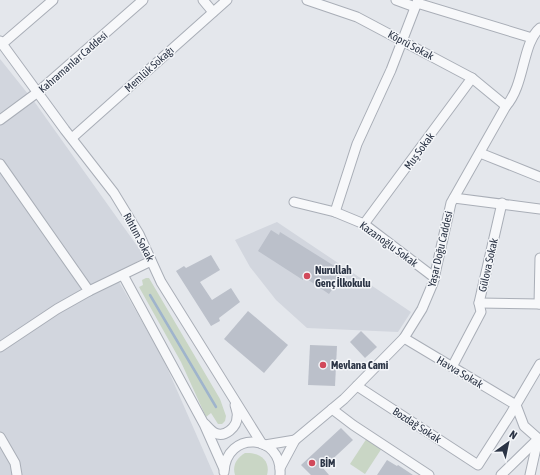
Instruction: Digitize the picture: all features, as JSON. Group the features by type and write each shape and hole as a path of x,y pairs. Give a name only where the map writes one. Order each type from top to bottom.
{"street":[{"path":"1,42 53,0"},
{"name":"Kahramanlar Caddesi","path":"0,120 38,92 143,0"},
{"path":"203,0 213,12"},
{"name":"Memlük Sokağı","path":"72,138 227,0"},
{"name":"Köprü Sokak","path":"307,0 357,17 472,78 506,106"},
{"path":"396,0 417,4 532,38"},
{"path":"335,212 357,144 391,70 417,4"},
{"name":"Yaşar Doğu Caddesi","path":"295,440 357,386 404,338 425,304 435,278 448,211 506,106 512,99 519,84 532,38 540,28"},
{"name":"Rıhtım Sokak","path":"1,42 114,193 139,234 161,282 232,396 264,444 274,452 280,473"},
{"name":"Muş Sokak","path":"364,224 472,78"},
{"path":"480,153 540,177"},
{"path":"0,164 88,291"},
{"path":"454,198 502,203 540,210"},
{"name":"Kazanoğlu Sokak","path":"294,202 335,212 364,224 435,278"},
{"name":"Gülova Sokak","path":"452,367 481,312 479,303 502,203"},
{"path":"479,303 539,304 540,258"},
{"path":"0,347 57,309 88,291 152,261"},
{"path":"123,275 204,424 224,472"},
{"name":"Havva Sokak","path":"404,338 516,405"},
{"path":"539,439 524,426 516,405 540,364"},
{"name":"Bozdağ Sokak","path":"357,386 478,465 516,405"},
{"path":"204,424 215,433 221,434 229,431 236,424 238,416 232,396"},
{"path":"332,409 353,425 429,475"},
{"path":"0,437 15,463 17,475"},
{"path":"501,475 539,439"},
{"path":"530,475 539,439"},
{"path":"224,472 225,461 229,453 236,446 253,442 264,444 295,440"},
{"path":"280,473 295,440"}],"shaded area":[{"path":"0,59 36,104 145,257 115,275 162,356 214,475 0,475"},
{"name":"Nurullah Genç İlkokulu","path":"277,222 411,312 398,332 307,328 276,300 250,267 235,240"}],"green space":[{"path":"149,278 220,399 226,416 225,421 222,424 218,424 211,413 206,417 181,362 139,287 143,285 142,280"},
{"path":"367,438 382,448 365,474 350,464"},
{"path":"245,453 255,454 263,458 267,465 267,475 235,475 234,468 236,462"}],"building":[{"path":"271,230 279,235 280,232 344,272 329,294 304,277 303,280 258,251"},
{"path":"211,255 220,270 200,282 212,300 231,288 240,302 219,318 220,321 211,326 176,271 184,266 186,268"},
{"path":"248,311 288,345 264,373 224,339"},
{"path":"361,331 377,347 365,358 350,342"},
{"name":"Mevlana Cami","path":"310,345 337,346 335,386 308,385"},
{"path":"341,428 353,440 323,468 329,475 311,475 301,465"},
{"path":"387,460 397,466 398,465 413,475 377,475"}],"waterway":[{"path":"150,295 216,407"}],"place":[{"name":"Nurullah Genç İlkokulu","path":"307,276"},
{"name":"Mevlana Cami","path":"323,365"},
{"name":"BİM","path":"312,463"}]}
